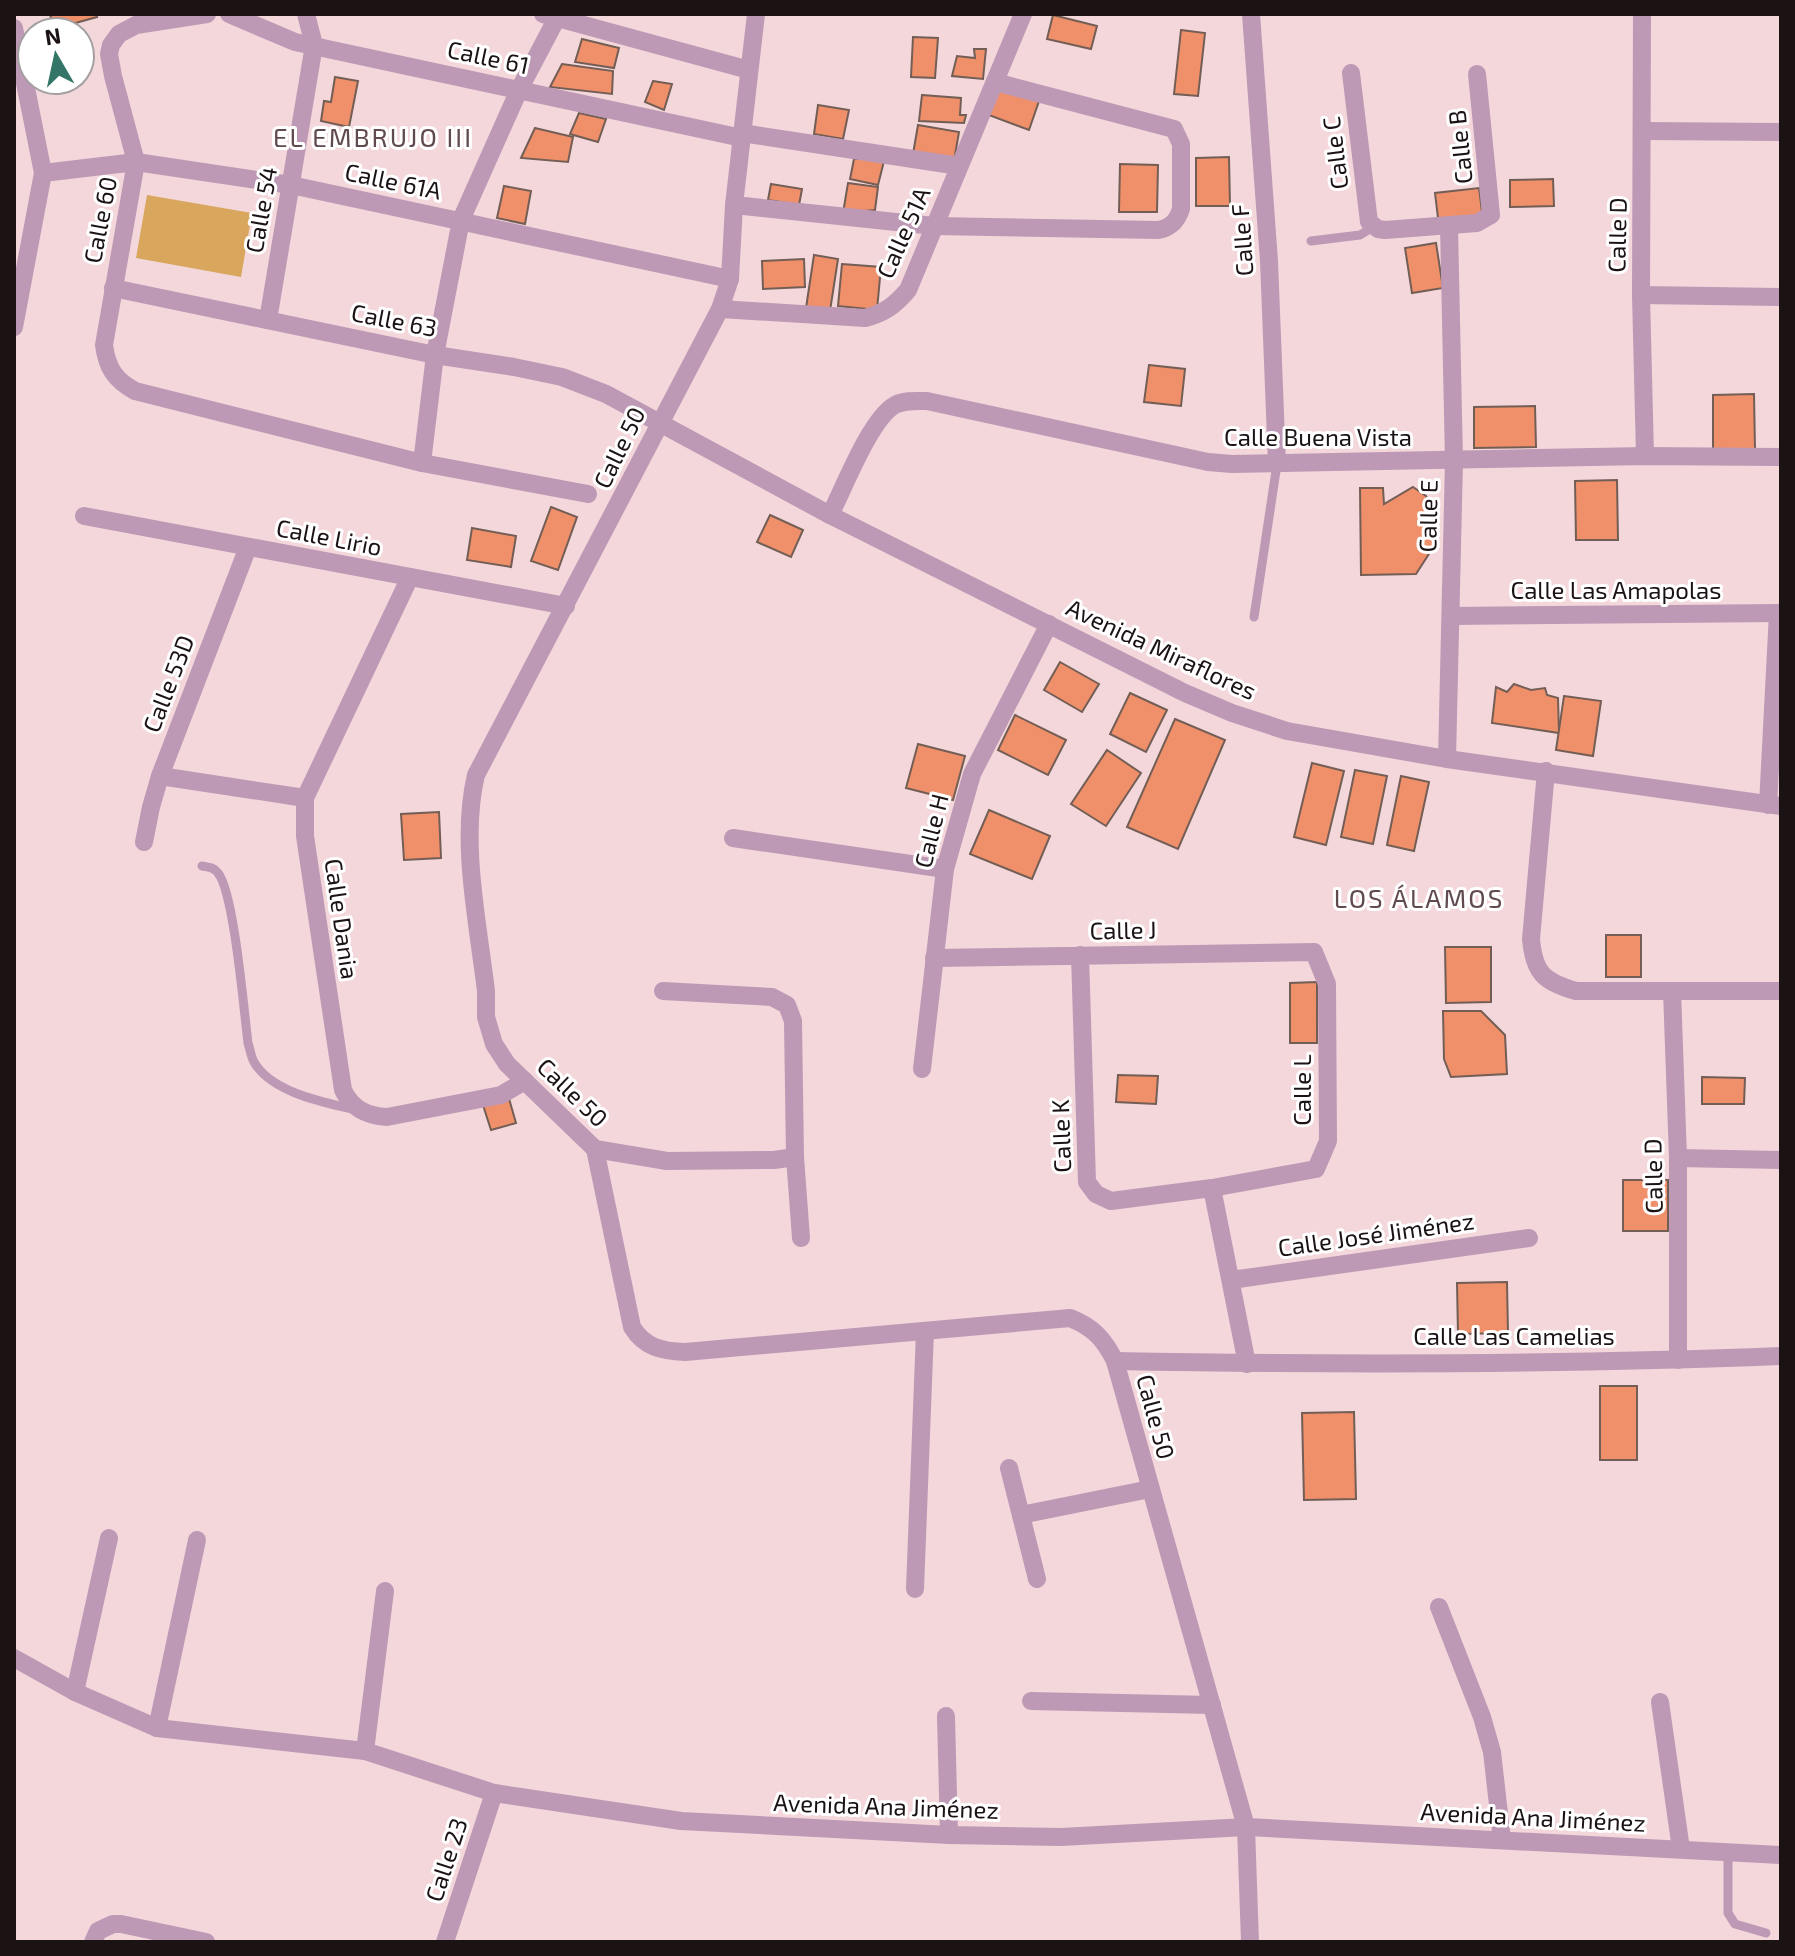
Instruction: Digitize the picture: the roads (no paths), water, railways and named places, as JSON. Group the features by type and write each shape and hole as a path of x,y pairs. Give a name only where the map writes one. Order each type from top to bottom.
{"street":[{"name":"Calle 60","path":"207,14 136,25 119,34 111,45 109,54 136,162 104,345 111,371 120,382 135,391 422,463"},
{"name":"Calle 61","path":"229,14 279,37 519,90 742,135 959,166"},
{"name":"Calle 54","path":"268,320 314,45 306,14"},
{"name":"Calle 50","path":"756,14 734,205 730,279 720,309 476,775 468,830 486,991 486,1017 494,1044 507,1064 595,1149 632,1327 639,1339 651,1347 685,1352 1070,1318 1087,1324 1105,1341 1115,1361 1246,1827 1250,1942"},
{"name":"Calle 51A","path":"720,309 865,318 888,310 908,290 1023,14"},
{"name":"Calle F","path":"1251,14 1269,261 1277,464"},
{"name":"Calle D","path":"1642,14 1641,295 1645,456"},
{"path":"588,494 422,463 435,355 461,220 553,15 749,70"},
{"path":"14,28 43,173 14,327"},
{"name":"Calle C","path":"1351,73 1368,215 1373,227"},
{"name":"Calle B","path":"1449,226 1477,223 1491,215 1477,74"},
{"path":"734,205 934,226 1158,230 1166,229 1178,217 1181,209 1181,144 1174,129 995,82"},
{"path":"1643,131 1781,132"},
{"name":"Calle 61A","path":"43,173 136,162 291,185 730,279"},
{"path":"1373,227 1385,230 1449,226"},
{"name":"Calle E","path":"1447,759 1454,461 1449,226"},
{"name":"Calle 63","path":"113,288 435,355 562,377 606,394 658,423"},
{"path":"1641,295 1781,297"},
{"name":"Calle Buena Vista","path":"830,515 879,418 897,404 911,401 927,401 1208,462 1277,464 1645,456 1781,457"},
{"name":"Avenida Miraflores","path":"658,423 830,515 1185,693 1232,713 1287,731 1447,759 1775,806"},
{"name":"Calle Lirio","path":"84,516 566,606"},
{"name":"Calle 53D","path":"144,842 160,776 248,547"},
{"name":"Calle Dania","path":"359,1110 348,1103 343,1090 305,836 305,798 410,577"},
{"path":"1775,806 1780,613"},
{"name":"Calle Las Amapolas","path":"1451,616 1780,613"},
{"name":"Calle H","path":"922,1069 945,869 972,774 1049,624"},
{"path":"1546,771 1531,939 1533,958 1541,975 1556,985 1576,991 1781,991"},
{"path":"160,776 305,798"},
{"path":"733,838 945,869"},
{"name":"Calle J","path":"934,958 1314,952"},
{"name":"Calle L","path":"1212,1188 1316,1169 1328,1141 1327,984 1314,952"},
{"name":"Calle K","path":"1080,955 1087,1182 1096,1194 1111,1201 1212,1188"},
{"path":"663,991 772,997 787,1005 793,1021 795,1157 801,1238"},
{"name":"Calle D","path":"1672,991 1678,1158 1678,1360"},
{"path":"359,1110 373,1116 387,1117 501,1095 525,1081"},
{"path":"595,1149 667,1161 795,1157"},
{"path":"1678,1158 1781,1160"},
{"path":"1212,1188 1247,1364"},
{"name":"Calle José Jiménez","path":"1231,1280 1529,1238"},
{"path":"915,1589 925,1331"},
{"name":"Calle Las Camelias","path":"1115,1361 1247,1364 1678,1360 1781,1356"},
{"path":"1009,1468 1037,1579"},
{"path":"1021,1515 1150,1489"},
{"path":"75,1692 109,1538"},
{"path":"157,1728 197,1540"},
{"path":"365,1751 385,1591"},
{"path":"1439,1607 1467,1674 1489,1740 1502,1840"},
{"name":"Avenida Ana Jiménez","path":"14,1658 75,1692 157,1728 365,1751 494,1793 681,1821 949,1835 1061,1837 1246,1827 1781,1855"},
{"path":"1031,1701 1212,1705"},
{"path":"1660,1702 1681,1849"},
{"path":"946,1716 949,1835"},
{"name":"Calle 23","path":"445,1942 494,1793"},
{"path":"93,1942 98,1931 121,1924 206,1942"}],"lane":[{"path":"1311,241 1360,235 1373,227"},
{"path":"1254,617 1277,464"},
{"path":"202,866 218,873 228,897 248,1043 254,1062 263,1073 291,1092 315,1101 359,1110"},
{"path":"1728,1852 1728,1913 1735,1924 1766,1933"}],"district":[{"name":"EL EMBRUJO III","path":"373,138"},
{"name":"LOS ÁLAMOS","path":"1419,899"}]}
